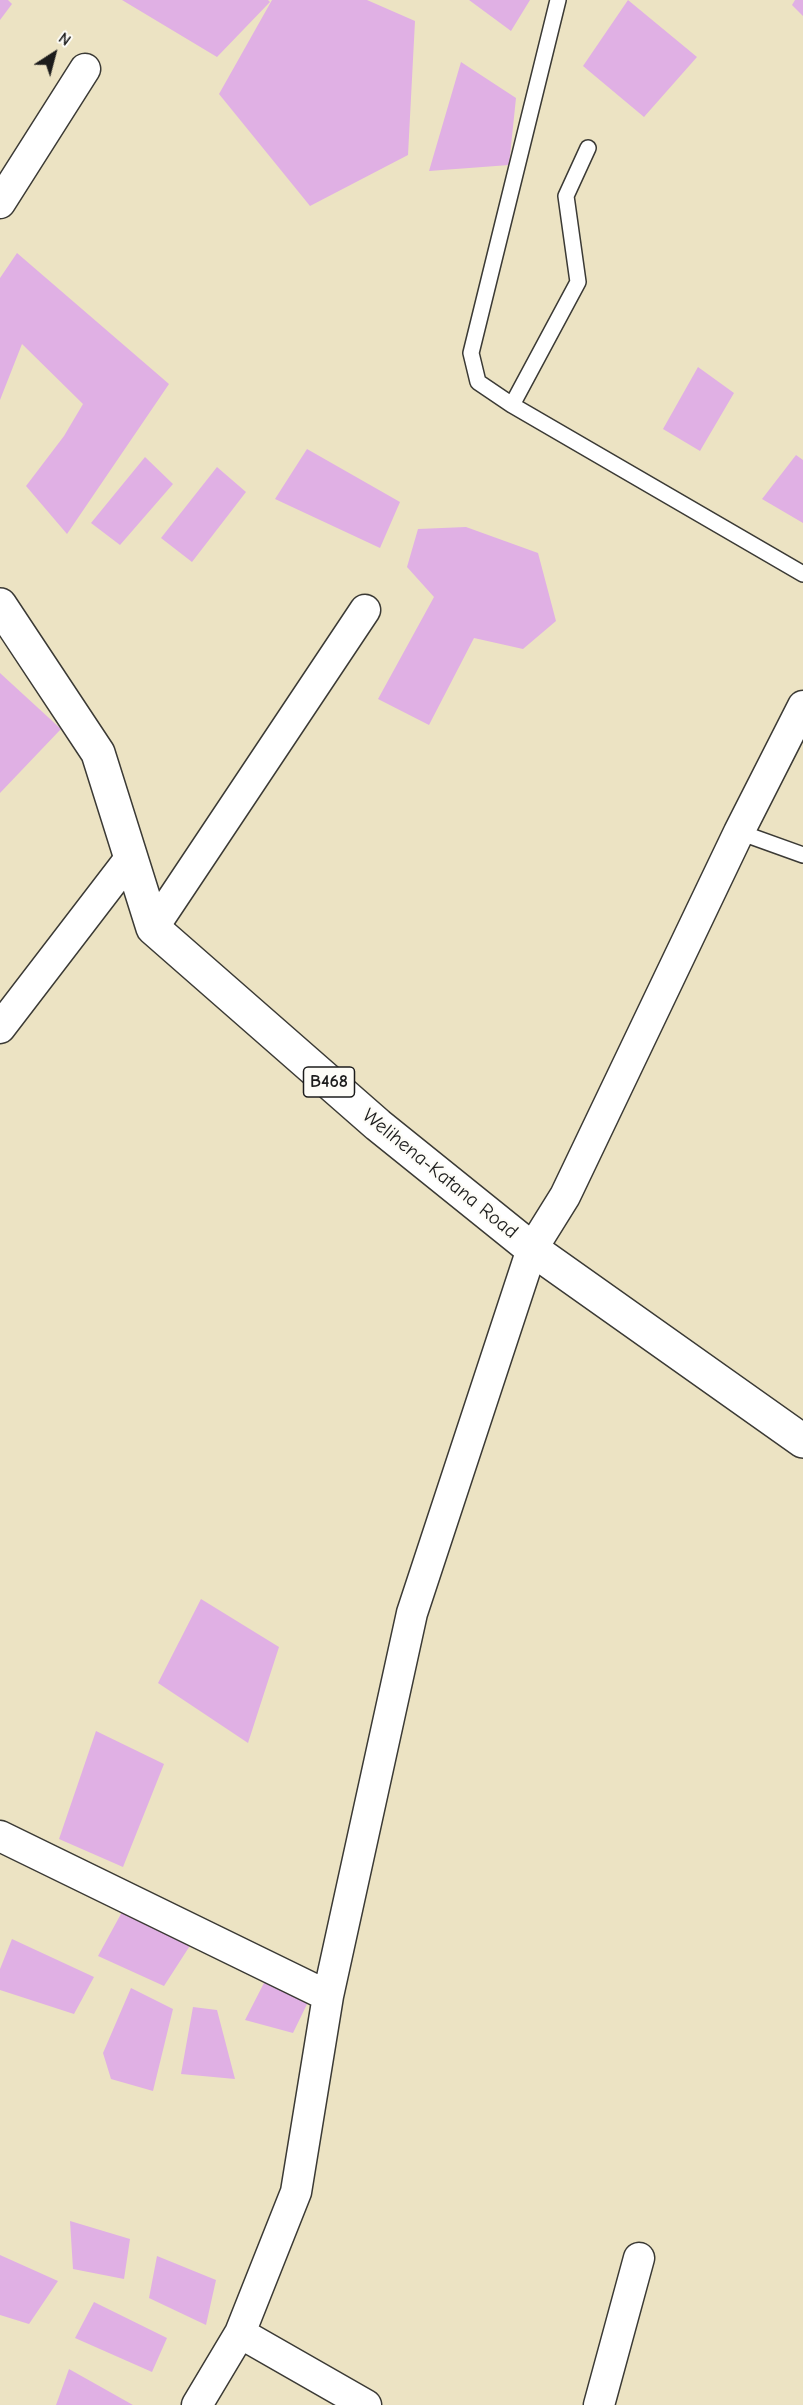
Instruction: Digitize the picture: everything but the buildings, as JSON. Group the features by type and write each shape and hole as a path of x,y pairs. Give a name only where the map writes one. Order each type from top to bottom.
{"main road":[{"path":"0,605 98,753 153,928"},
{"name":"Welihena-Katana Road","path":"153,928 378,1125 532,1250 803,1441"}],"street":[{"path":"0,203 85,69"},
{"path":"153,928 364,610"},
{"path":"197,2405 240,2333 296,2192 328,1996 412,1613 532,1250 565,1196 739,832 803,706"},
{"path":"0,1028 131,857"},
{"path":"0,1836 328,1996"},
{"path":"598,2405 639,2258"},
{"path":"240,2333 366,2405"}],"lane":[{"path":"558,0 471,353 478,382 512,405 803,574"},
{"path":"512,405 578,282 566,196 588,148"},
{"path":"739,832 803,855"}]}
